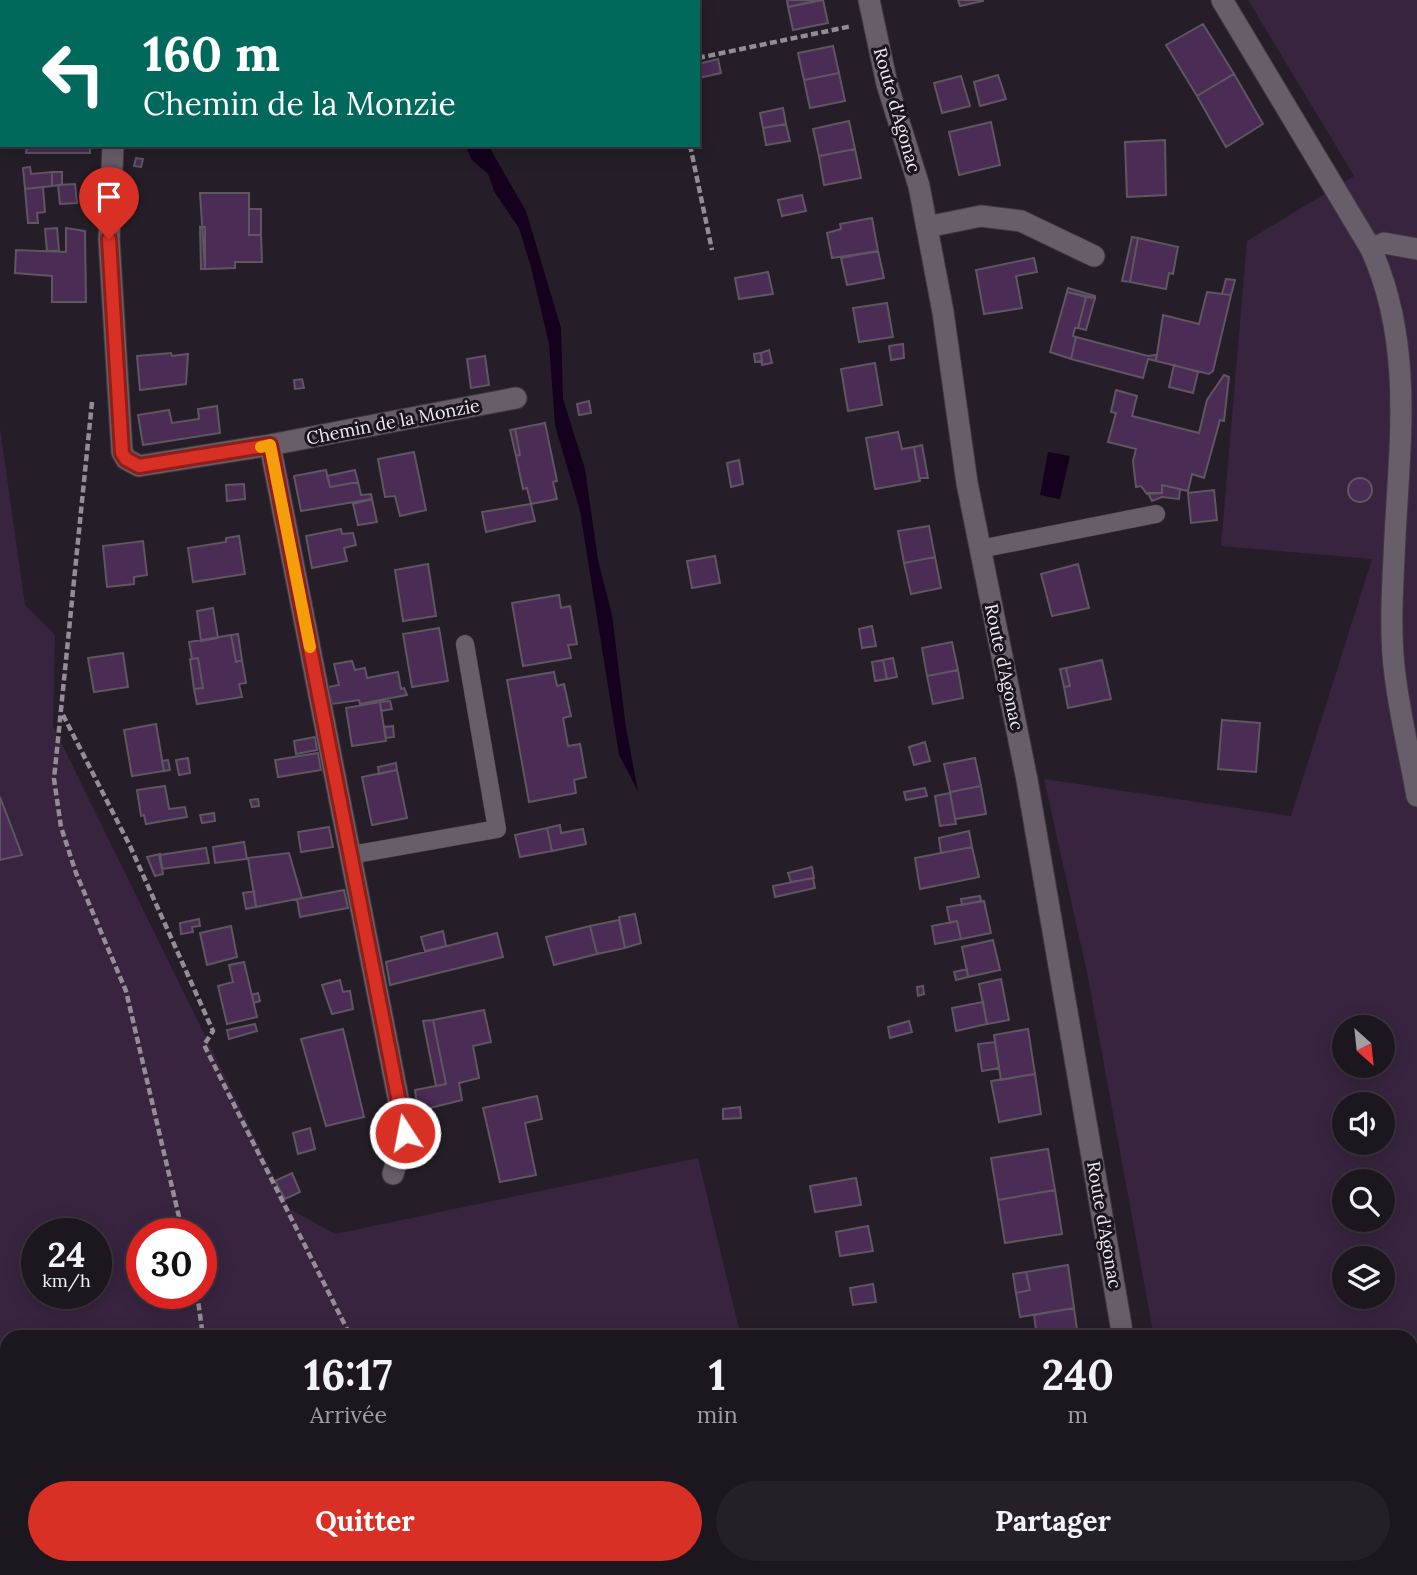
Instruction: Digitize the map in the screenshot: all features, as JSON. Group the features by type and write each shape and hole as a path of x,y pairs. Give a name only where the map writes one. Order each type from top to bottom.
{"street":[{"name":"Route d'Agonac","path":"869,0 887,83 919,186 927,227 980,549 1027,780 1122,1330"},
{"path":"1222,0 1371,249 1385,280 1399,359 1402,448 1394,559 1394,673 1417,796"},
{"name":"Chemin de la Monzie","path":"113,147 109,239 122,453 126,459 139,466 270,445 516,397"},
{"path":"927,227 981,216 1021,221 1094,256"},
{"path":"1371,249 1384,243 1417,249"},
{"path":"270,445 405,1133 393,1174"}],"lane":[{"path":"980,549 1156,514"},
{"path":"351,855 497,829 465,645"}],"path":[{"path":"700,58 873,22"},
{"path":"690,147 712,250"},
{"path":"94,388 54,779 61,827 76,873 126,991 179,1218"},
{"path":"62,713 130,846 213,1031 204,1045 347,1330"},
{"path":"199,1309 202,1330"}],"shaded area":[{"path":"1248,0 1417,0 1417,1330 1153,1330 1088,977 1044,779 1291,816 1372,559 1221,546 1247,241 1354,176"},
{"path":"466,147 489,147 526,211 561,328 563,399 585,469 598,560 612,615 626,728 638,791 619,755 580,511 555,425 549,344 531,267 519,228 495,193 488,174 472,160"},
{"path":"0,428 25,605 55,635 53,726 290,1209 335,1234 698,1158 739,1330 0,1330"},
{"path":"1048,452 1070,456 1060,499 1040,495"}],"building":[{"path":"787,0 819,0 788,7"},
{"path":"823,0 828,23 793,30 788,7"},
{"path":"958,0 983,0 983,1 960,6"},
{"path":"1203,24 1234,74 1197,96 1166,45"},
{"path":"833,46 839,73 804,80 798,53"},
{"path":"718,59 721,73 700,78 700,64"},
{"path":"839,73 845,101 810,108 804,80"},
{"path":"1234,74 1263,124 1226,147 1197,96"},
{"path":"998,75 1006,99 980,106 974,82"},
{"path":"961,76 970,106 942,113 934,83"},
{"path":"783,108 786,124 763,128 760,113"},
{"path":"849,121 855,149 819,156 813,129"},
{"path":"991,122 1000,165 959,175 949,132"},
{"path":"786,124 790,141 766,145 763,128"},
{"path":"1165,140 1166,195 1127,197 1125,142"},
{"path":"27,147 90,147 90,153 26,153"},
{"path":"855,149 861,178 824,185 819,156"},
{"path":"136,158 143,159 141,167 134,166"},
{"path":"30,167 31,174 52,172 52,186 25,189 23,168"},
{"path":"52,172 62,172 62,185 52,186"},
{"path":"75,184 77,203 60,204 58,185"},
{"path":"43,187 45,212 37,213 38,223 28,223 25,189"},
{"path":"200,193 249,193 249,235 261,235 262,262 235,262 235,268 205,269"},
{"path":"802,195 806,211 782,216 778,200"},
{"path":"249,209 261,209 261,235 249,235"},
{"path":"872,218 878,251 832,258 827,233 841,229 840,224"},
{"path":"200,227 205,227 205,269 201,269"},
{"path":"57,228 59,251 47,251 45,229"},
{"path":"66,228 85,231 86,302 52,302 52,276 15,273 16,250 66,252"},
{"path":"1132,237 1138,238 1130,282 1122,281"},
{"path":"1138,238 1178,247 1173,274 1169,273 1166,289 1130,282"},
{"path":"878,251 884,278 847,285 841,258"},
{"path":"1034,258 1037,272 1016,276 1022,308 984,314 976,270"},
{"path":"768,272 773,294 739,299 735,278"},
{"path":"1226,279 1235,280 1231,295 1222,294"},
{"path":"1068,288 1095,296 1095,298 1067,292"},
{"path":"1067,292 1086,297 1078,328 1075,328 1073,336 1076,337 1071,359 1050,352"},
{"path":"1207,292 1231,295 1213,371 1209,374 1156,361 1163,315 1199,324"},
{"path":"1086,297 1095,298 1086,330 1078,328"},
{"path":"887,303 893,337 859,342 853,308"},
{"path":"1076,337 1148,356 1156,355 1156,361 1148,359 1143,378 1071,359"},
{"path":"903,344 904,358 891,360 889,346"},
{"path":"769,350 772,363 762,365 761,353"},
{"path":"171,353 172,356 188,354 186,384 140,390 137,356"},
{"path":"761,353 762,361 755,362 754,354"},
{"path":"485,356 489,385 471,388 467,359"},
{"path":"875,363 882,405 848,411 841,369"},
{"path":"1174,365 1198,372 1193,393 1169,387"},
{"path":"1224,375 1229,377 1224,421 1220,420 1204,478 1192,474 1188,491 1162,485 1162,493 1147,494 1141,486 1136,487 1133,461 1136,449 1108,442 1116,413 1111,412 1116,390 1137,396 1132,416 1199,433 1207,400"},
{"path":"302,379 304,388 295,389 294,380"},
{"path":"589,401 591,413 579,415 577,404"},
{"path":"217,406 220,433 143,445 138,415 169,410 172,423 199,419 198,409"},
{"path":"545,423 557,481 553,482 557,499 531,504 527,488 523,489 516,456 520,455 515,429"},
{"path":"515,429 520,455 516,456 510,430"},
{"path":"898,432 902,449 914,447 920,481 875,489 866,438"},
{"path":"922,445 928,478 919,478 914,447"},
{"path":"414,452 426,510 400,516 395,496 385,497 378,459"},
{"path":"739,460 743,484 731,487 727,463"},
{"path":"326,470 330,487 358,482 361,495 371,494 372,499 301,511 294,476"},
{"path":"355,470 358,482 330,487 327,476"},
{"path":"1360,478 1369,481 1372,490 1369,499 1360,502 1351,499 1348,490 1351,481"},
{"path":"244,484 245,499 227,501 226,485"},
{"path":"1162,485 1180,489 1179,499 1162,497 1152,501 1148,493 1162,493"},
{"path":"1214,490 1217,520 1191,523 1188,493"},
{"path":"372,499 377,522 358,525 353,504"},
{"path":"531,504 535,521 486,532 482,512"},
{"path":"929,526 935,557 904,563 898,531"},
{"path":"341,529 342,534 353,533 356,545 344,548 347,561 312,568 306,536"},
{"path":"239,536 245,574 193,582 188,548 226,542 226,538"},
{"path":"143,541 147,575 134,577 134,584 107,587 103,546"},
{"path":"715,556 720,583 692,588 687,561"},
{"path":"935,557 941,588 911,594 904,563"},
{"path":"428,564 436,616 403,621 395,570"},
{"path":"1078,564 1089,608 1052,616 1041,574"},
{"path":"559,595 561,608 570,606 577,644 568,645 571,658 523,666 512,603"},
{"path":"213,608 218,638 201,641 197,611"},
{"path":"872,626 876,646 862,648 859,629"},
{"path":"439,628 448,681 412,687 403,634"},
{"path":"238,634 242,660 236,662 231,635"},
{"path":"231,635 236,662 242,660 246,683 239,684 242,697 197,704 194,689 203,688 198,658 192,659 189,642"},
{"path":"952,642 958,670 927,676 922,648"},
{"path":"123,653 128,687 94,692 88,658"},
{"path":"198,658 203,688 194,689 190,659"},
{"path":"893,658 897,677 887,679 883,660"},
{"path":"883,660 887,679 875,681 872,662"},
{"path":"1102,660 1111,699 1068,708 1064,687 1070,686 1066,668"},
{"path":"352,661 355,670 365,668 367,678 398,672 401,689 404,688 407,695 360,704 359,700 332,704 328,687 339,685 334,664"},
{"path":"1066,668 1070,686 1064,687 1060,669"},
{"path":"958,670 963,698 933,704 927,676"},
{"path":"554,672 557,686 564,684 571,716 563,718 568,746 580,744 586,777 574,780 576,793 529,802 507,680"},
{"path":"390,701 392,709 381,711 380,702"},
{"path":"380,702 386,741 352,746 346,708"},
{"path":"1222,720 1260,723 1256,772 1218,769"},
{"path":"156,724 164,771 132,776 124,730"},
{"path":"393,726 394,737 386,738 384,727"},
{"path":"315,737 317,750 296,754 294,741"},
{"path":"925,742 930,761 914,765 909,747"},
{"path":"318,753 321,770 278,777 275,760"},
{"path":"188,758 190,773 179,775 176,760"},
{"path":"975,758 981,786 950,792 944,764"},
{"path":"168,760 170,770 164,771 162,761"},
{"path":"396,763 397,770 379,774 378,767"},
{"path":"397,770 407,818 372,825 362,777"},
{"path":"165,786 169,809 185,807 187,817 146,824 144,815 141,816 137,790"},
{"path":"981,786 986,814 955,819 950,792"},
{"path":"925,788 927,796 906,800 904,792"},
{"path":"950,793 956,824 940,826 935,796"},
{"path":"0,797 22,855 0,860"},
{"path":"258,799 259,806 252,807 250,800"},
{"path":"214,813 215,821 202,823 200,815"},
{"path":"560,825 561,833 583,829 586,844 552,851 547,828"},
{"path":"329,827 333,847 301,852 298,832"},
{"path":"547,828 552,851 520,857 515,835"},
{"path":"969,831 972,847 941,853 939,838"},
{"path":"244,842 247,859 215,863 213,847"},
{"path":"972,847 979,877 920,889 915,858"},
{"path":"206,848 209,863 162,869 159,855"},
{"path":"289,853 302,898 256,907 248,858"},
{"path":"160,854 163,874 155,876 147,857"},
{"path":"812,867 814,878 791,882 788,873"},
{"path":"813,878 815,888 775,897 773,886"},
{"path":"344,890 348,908 300,917 297,899"},
{"path":"254,891 256,907 246,909 243,893"},
{"path":"980,896 981,901 962,905 961,899"},
{"path":"984,901 991,933 961,939 957,921 950,923 947,907"},
{"path":"635,914 641,943 625,948 619,917"},
{"path":"199,919 200,926 192,927 193,932 181,934 180,923"},
{"path":"619,920 625,948 597,954 590,926"},
{"path":"957,921 961,939 935,944 932,926"},
{"path":"231,926 237,957 207,965 200,933"},
{"path":"590,926 597,954 554,965 546,937"},
{"path":"443,931 446,946 425,951 421,937"},
{"path":"497,933 503,957 390,985 386,962"},
{"path":"993,940 1000,970 968,977 962,947"},
{"path":"244,962 257,1017 227,1024 218,986 233,982 229,965"},
{"path":"967,969 968,977 956,980 954,972"},
{"path":"1001,979 1009,1020 987,1024 979,984"},
{"path":"340,980 343,992 350,991 353,1009 332,1014 322,985"},
{"path":"923,986 924,994 918,996 917,987"},
{"path":"258,993 260,1001 254,1003 252,995"},
{"path":"983,1002 987,1024 956,1031 952,1008"},
{"path":"484,1010 491,1042 473,1046 479,1078 459,1083 462,1100 418,1111 415,1090 446,1084 433,1020"},
{"path":"433,1020 446,1084 436,1086 423,1021"},
{"path":"909,1021 912,1032 890,1038 888,1027"},
{"path":"255,1024 257,1031 229,1039 227,1030"},
{"path":"343,1029 364,1117 326,1126 301,1039"},
{"path":"1028,1029 1035,1074 1001,1080 994,1035"},
{"path":"995,1042 999,1068 982,1071 978,1044"},
{"path":"1035,1074 1041,1114 999,1122 991,1081"},
{"path":"537,1096 542,1119 525,1123 536,1175 500,1182 483,1108"},
{"path":"740,1107 741,1118 723,1119 723,1109"},
{"path":"310,1128 315,1149 298,1154 293,1133"},
{"path":"1048,1149 1055,1190 998,1200 991,1158"},
{"path":"292,1173 300,1192 285,1199 275,1181"},
{"path":"856,1178 861,1205 815,1212 810,1186"},
{"path":"1055,1190 1062,1234 1005,1243 998,1200"},
{"path":"868,1226 873,1251 840,1256 836,1232"},
{"path":"1068,1265 1074,1308 1020,1317 1016,1293 1030,1290 1026,1272"},
{"path":"1026,1272 1030,1290 1016,1293 1013,1274"},
{"path":"873,1284 876,1302 853,1305 850,1288"},
{"path":"1074,1308 1077,1330 1036,1330 1034,1315"}],"slow traffic":[{"path":"261,447 270,445 310,647"}],"route":[{"path":"109,239 122,453 126,459 139,466 270,445 405,1133"}]}
